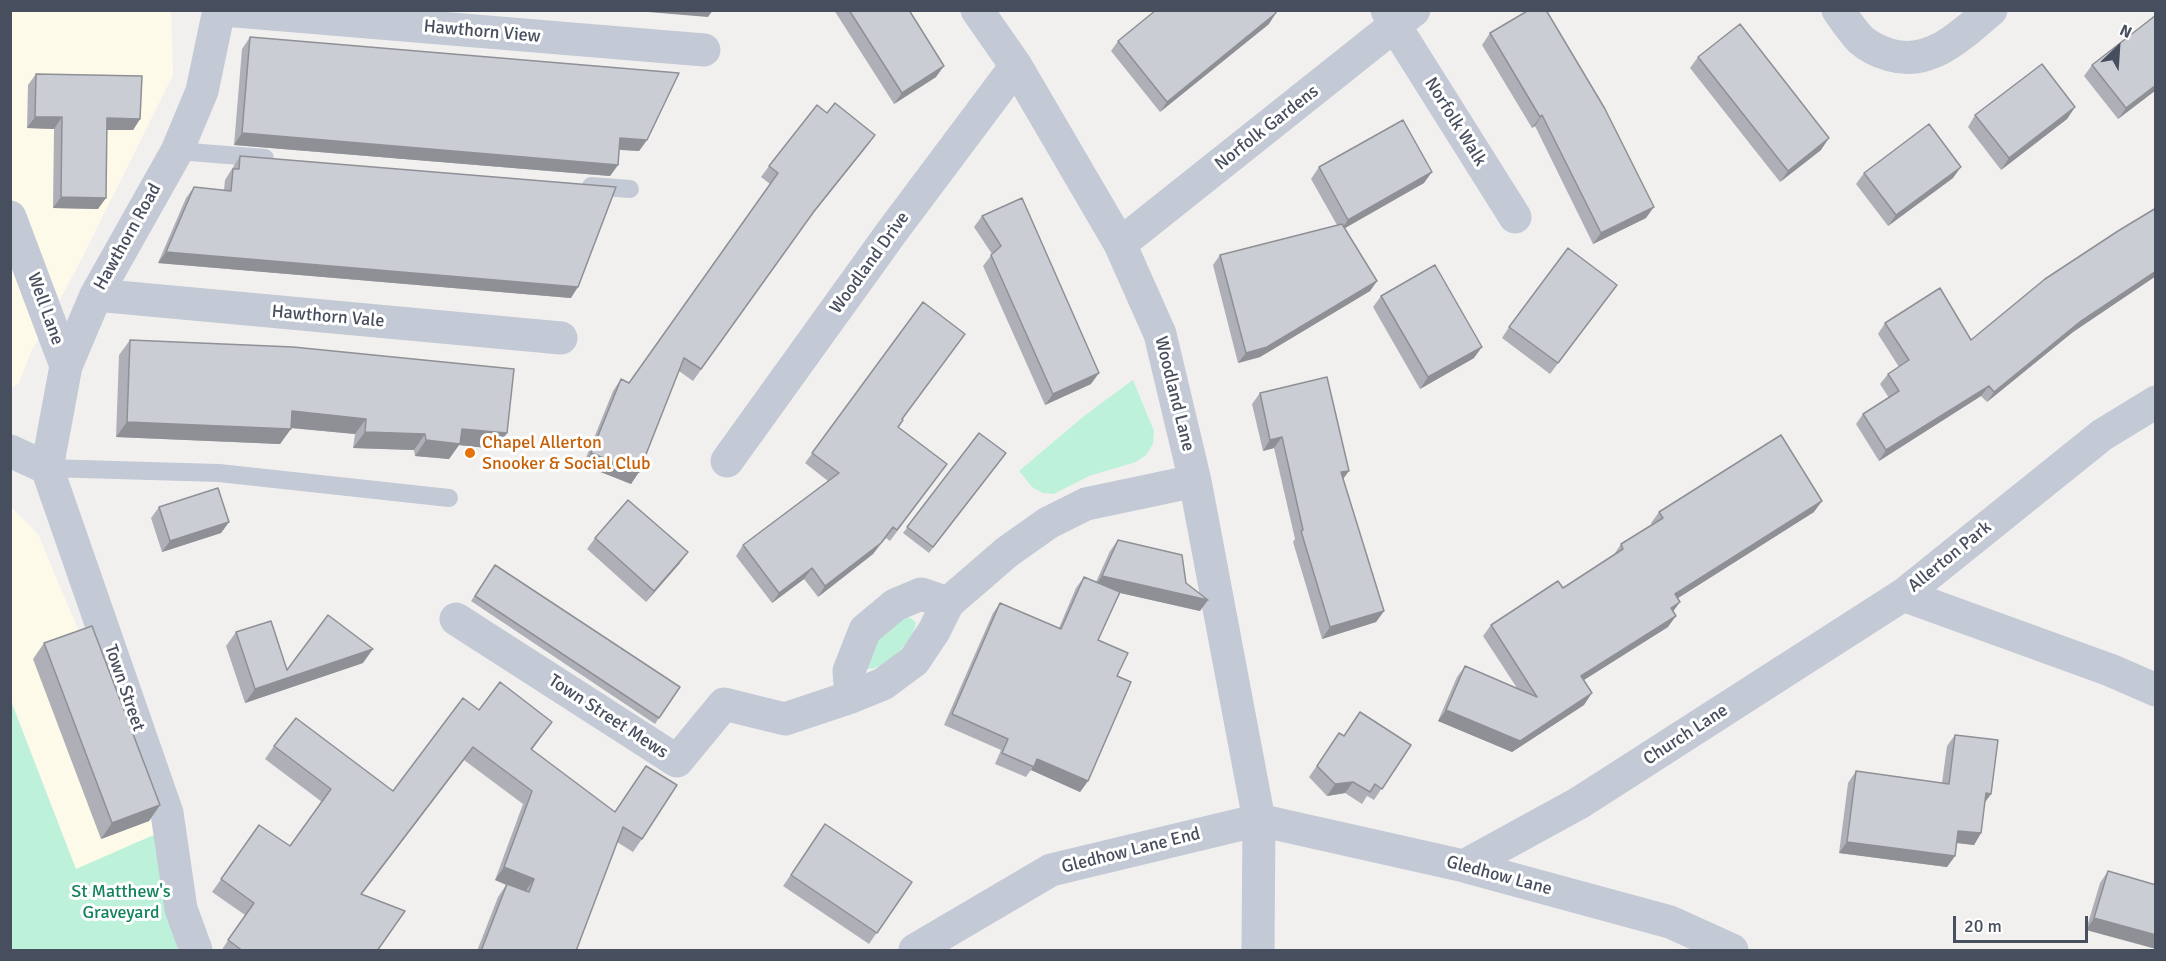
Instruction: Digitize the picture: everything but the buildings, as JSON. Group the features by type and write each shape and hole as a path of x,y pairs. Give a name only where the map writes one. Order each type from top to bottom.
{"street":[{"name":"Hawthorn View","path":"222,10 704,50"},
{"name":"Hawthorn Road","path":"47,468 66,366 96,295 177,151 202,91 222,10"},
{"name":"Woodland Lane","path":"977,10 1016,66 1120,244 1160,334 1195,482 1259,820 1258,951"},
{"path":"1838,10 1862,40 1879,51 1898,57 1919,57 1938,51 1991,10"},
{"name":"Norfolk Walk","path":"1399,16 1515,217"},
{"name":"Norfolk Gardens","path":"1120,244 1399,16"},
{"name":"Woodland Drive","path":"727,461 891,233 1016,66"},
{"name":"Well Lane","path":"10,217 19,259 66,366"},
{"name":"Hawthorn Vale","path":"96,295 561,338"},
{"name":"Allerton Park","path":"1903,595 2102,435 2156,402"},
{"path":"10,451 47,468"},
{"name":"Town Street","path":"47,468 167,813 181,909 196,951"},
{"name":"Town Street Mews","path":"456,619 678,761 724,704 785,719 883,684 914,661 934,631 948,603 1006,552 1048,523 1086,504 1195,482"},
{"path":"851,697 849,671 865,630 895,605 921,594 948,603"},
{"name":"Allerton Park","path":"1903,595 2110,670 2156,690"},
{"name":"Church Lane","path":"1464,866 1580,803 1903,595"},
{"name":"Gledhow Lane","path":"1259,820 1464,866 1670,922 1732,951"},
{"name":"Gledhow Lane End","path":"915,951 1051,870 1259,820"}],"lane":[{"path":"177,151 284,160"},
{"path":"570,184 630,189"},
{"path":"47,468 219,473 449,498"}],"shaded area":[{"path":"10,11 171,11 173,75 77,268 31,352 19,383 11,388"},
{"path":"11,507 38,534 79,632 156,834 76,870 11,699"}],"green space":[{"path":"1133,380 1154,431 1153,444 1146,455 1136,462 1089,476 1054,494 1043,493 1032,487 1019,471 1084,416"},
{"path":"907,617 916,623 910,638 903,647 879,666 871,669 864,668 873,638"},
{"name":"St Matthew's Graveyard","path":"10,699 76,869 156,834 178,950 11,950"}],"place":[{"name":"Chapel Allerton Snooker & Social Club","path":"470,453"}]}
